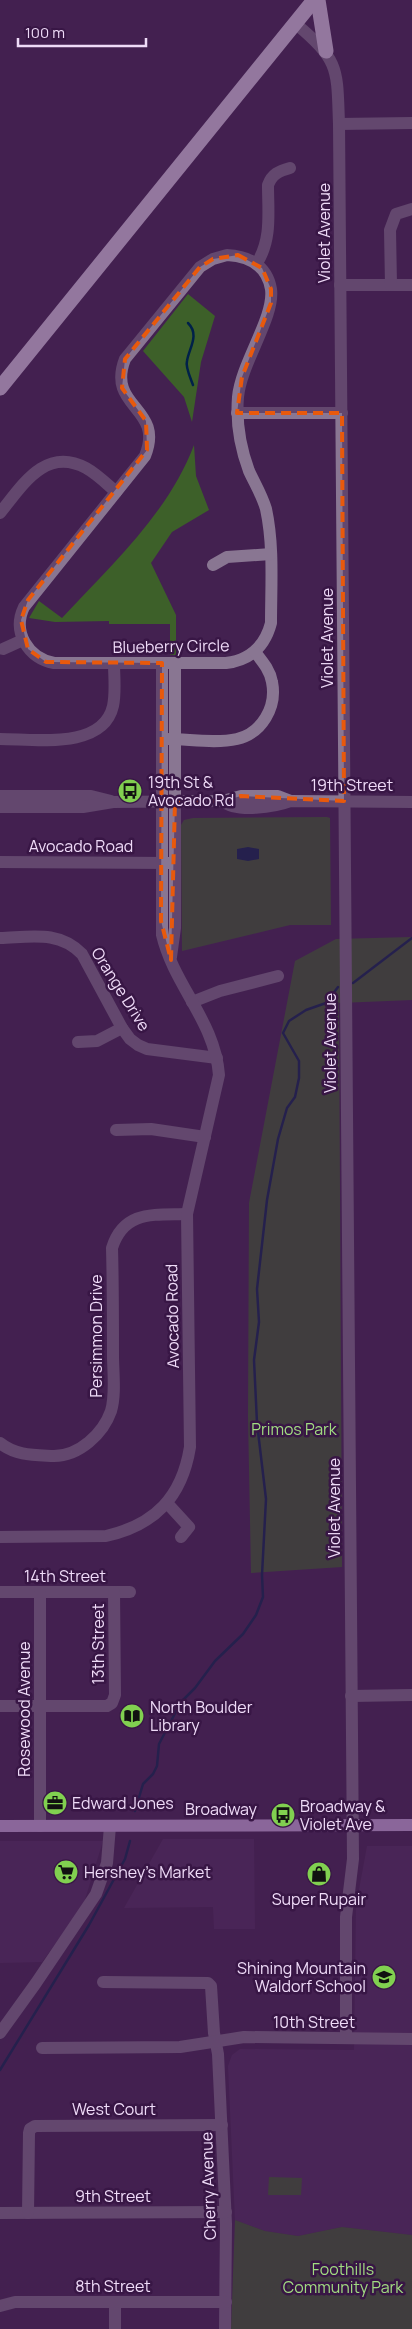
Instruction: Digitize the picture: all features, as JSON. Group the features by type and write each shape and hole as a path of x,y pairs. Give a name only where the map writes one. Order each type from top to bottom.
{"highway":[{"path":"0,388 316,0"},
{"path":"316,0 326,51"}],"main road":[{"name":"Broadway","path":"0,1826 412,1825"}],"street":[{"path":"296,24 326,51"},
{"name":"Violet Avenue","path":"326,51 337,78 342,414 353,1825 353,1859 346,1917 346,2038"},
{"path":"339,124 412,123"},
{"path":"257,264 265,251 268,240 268,185 270,178 276,173 290,168"},
{"path":"391,285 391,225 396,214 405,209 412,209"},
{"path":"3,649 23,640 21,630 22,612 28,600 144,456 150,435 146,421 124,395 117,382 125,359 200,267 213,259 227,255 238,255 257,264 268,278 271,289 271,303 242,377 238,414 239,435 243,454 265,507 269,527 271,623 268,634 255,652 265,666 273,687 272,704 265,726 237,739 168,740"},
{"path":"340,285 412,285"},
{"path":"238,414 342,414"},
{"path":"0,513 33,473 56,459 85,467 116,492"},
{"path":"213,565 227,557 271,554"},
{"name":"Blueberry Circle","path":"23,640 34,655 46,662 236,662 255,652"},
{"path":"0,739 76,738 104,729 113,705 114,663"},
{"name":"Avocado Road","path":"0,1537 106,1536 138,1526 152,1518 167,1503 182,1479 190,1447 187,1214 218,1081 217,1058 212,1039 171,960 162,935 161,801 168,740 168,663"},
{"name":"Avocado Road","path":"168,740 175,801 175,928 171,960"},
{"name":"19th Street","path":"0,796 91,796 113,802"},
{"name":"19th Street","path":"0,807 83,807 113,802 161,801 223,801 230,806 243,807 273,807 291,801 412,802"},
{"name":"Avocado Road","path":"0,862 175,863"},
{"name":"Orange Drive","path":"0,938 50,937 60,938 72,944 82,954 122,1028 130,1039 147,1049 217,1058"},
{"path":"192,1002 220,991 278,976"},
{"path":"78,1042 97,1041 122,1028"},
{"path":"116,1130 151,1129 205,1137"},
{"name":"Persimmon Drive","path":"0,1443 15,1452 28,1455 58,1456 71,1452 94,1438 105,1424 113,1399 112,1248 115,1238 125,1226 138,1218 187,1214"},
{"path":"167,1503 189,1527 181,1537"},
{"name":"14th Street","path":"0,1592 130,1592"},
{"name":"Rosewood Avenue","path":"40,1592 40,1826"},
{"name":"13th Street","path":"0,1706 107,1706 114,1701 114,1592"},
{"path":"351,1696 412,1696"},
{"path":"0,2033 96,1894 107,1863 110,1826"},
{"name":"Cherry Avenue","path":"103,1982 208,1983 212,1991 222,2125 226,2212 225,2329"},
{"name":"10th Street","path":"42,2048 180,2047 244,2038 412,2039"},
{"name":"West Court","path":"28,2213 30,2129 40,2126 222,2125"},
{"name":"9th Street","path":"0,2213 226,2212"},
{"name":"8th Street","path":"0,2306 15,2302 226,2302"},
{"path":"115,2302 116,2329"}],"highlighted area":[{"path":"238,255 262,268 271,289 271,303 242,377 237,413 342,413 344,801 241,796 223,801 175,801 171,960 161,921 162,663 46,662 28,649 21,620 28,600 147,450 146,421 122,388 125,359 200,267 213,259"}],"shaded area":[{"path":"163,1839 254,1839 255,1929 214,1929 213,1907 124,1908"},
{"path":"0,1841 103,1841 83,1906 42,1962 0,1963"},
{"name":"Shining Mountain Waldorf School","path":"367,1846 412,1846 412,2235 342,2227 298,2236 265,2231 235,2220 228,2066 232,2055 240,2049 354,2050 356,1906"}],"green space":[{"path":"188,294 215,316 201,362 192,422 184,397 143,351"},
{"path":"194,445 196,476 209,510 172,532 151,563 176,615 176,655 170,655 170,624 109,624 109,621 55,622 29,618 39,601 62,618 118,559 153,516 183,470"},
{"path":"193,818 330,818 331,925 290,925 182,951 181,825 184,820"},
{"name":"Primos Park","path":"412,937 412,1000 339,1003 342,1567 251,1573 248,1416 249,1203 295,961 336,939"},
{"path":"269,2177 302,2178 301,2195 268,2195"},
{"name":"Foothills Community Park","path":"235,2220 265,2231 298,2236 342,2227 412,2235 412,2329 231,2329"}],"water":[{"path":"248,847 259,849 259,859 248,861 237,859 237,849"}],"waterway":[{"path":"188,323 193,332 193,342 187,366 193,385"},
{"path":"353,983 412,938"},
{"path":"135,1811 143,1784 153,1774 157,1766 159,1744 181,1702 195,1688 215,1661 243,1634 256,1615 263,1597 262,1575 266,1499 257,1423 254,1360 259,1322 257,1289 267,1200 278,1139 287,1108 295,1097 299,1078 299,1061 283,1033 289,1021 306,1010 326,1003 338,987"},
{"path":"0,2070 89,1925 125,1859 130,1841"}],"place":[{"name":"19th St & Avocado Rd","path":"130,791"},
{"name":"North Boulder Library","path":"132,1716"},
{"name":"Edward Jones","path":"55,1803"},
{"name":"Broadway & Violet Ave","path":"283,1815"},
{"name":"Hershey's Market","path":"66,1872"},
{"name":"Super Rupair","path":"319,1874"},
{"name":"Shining Mountain Waldorf School","path":"384,1977"}]}
